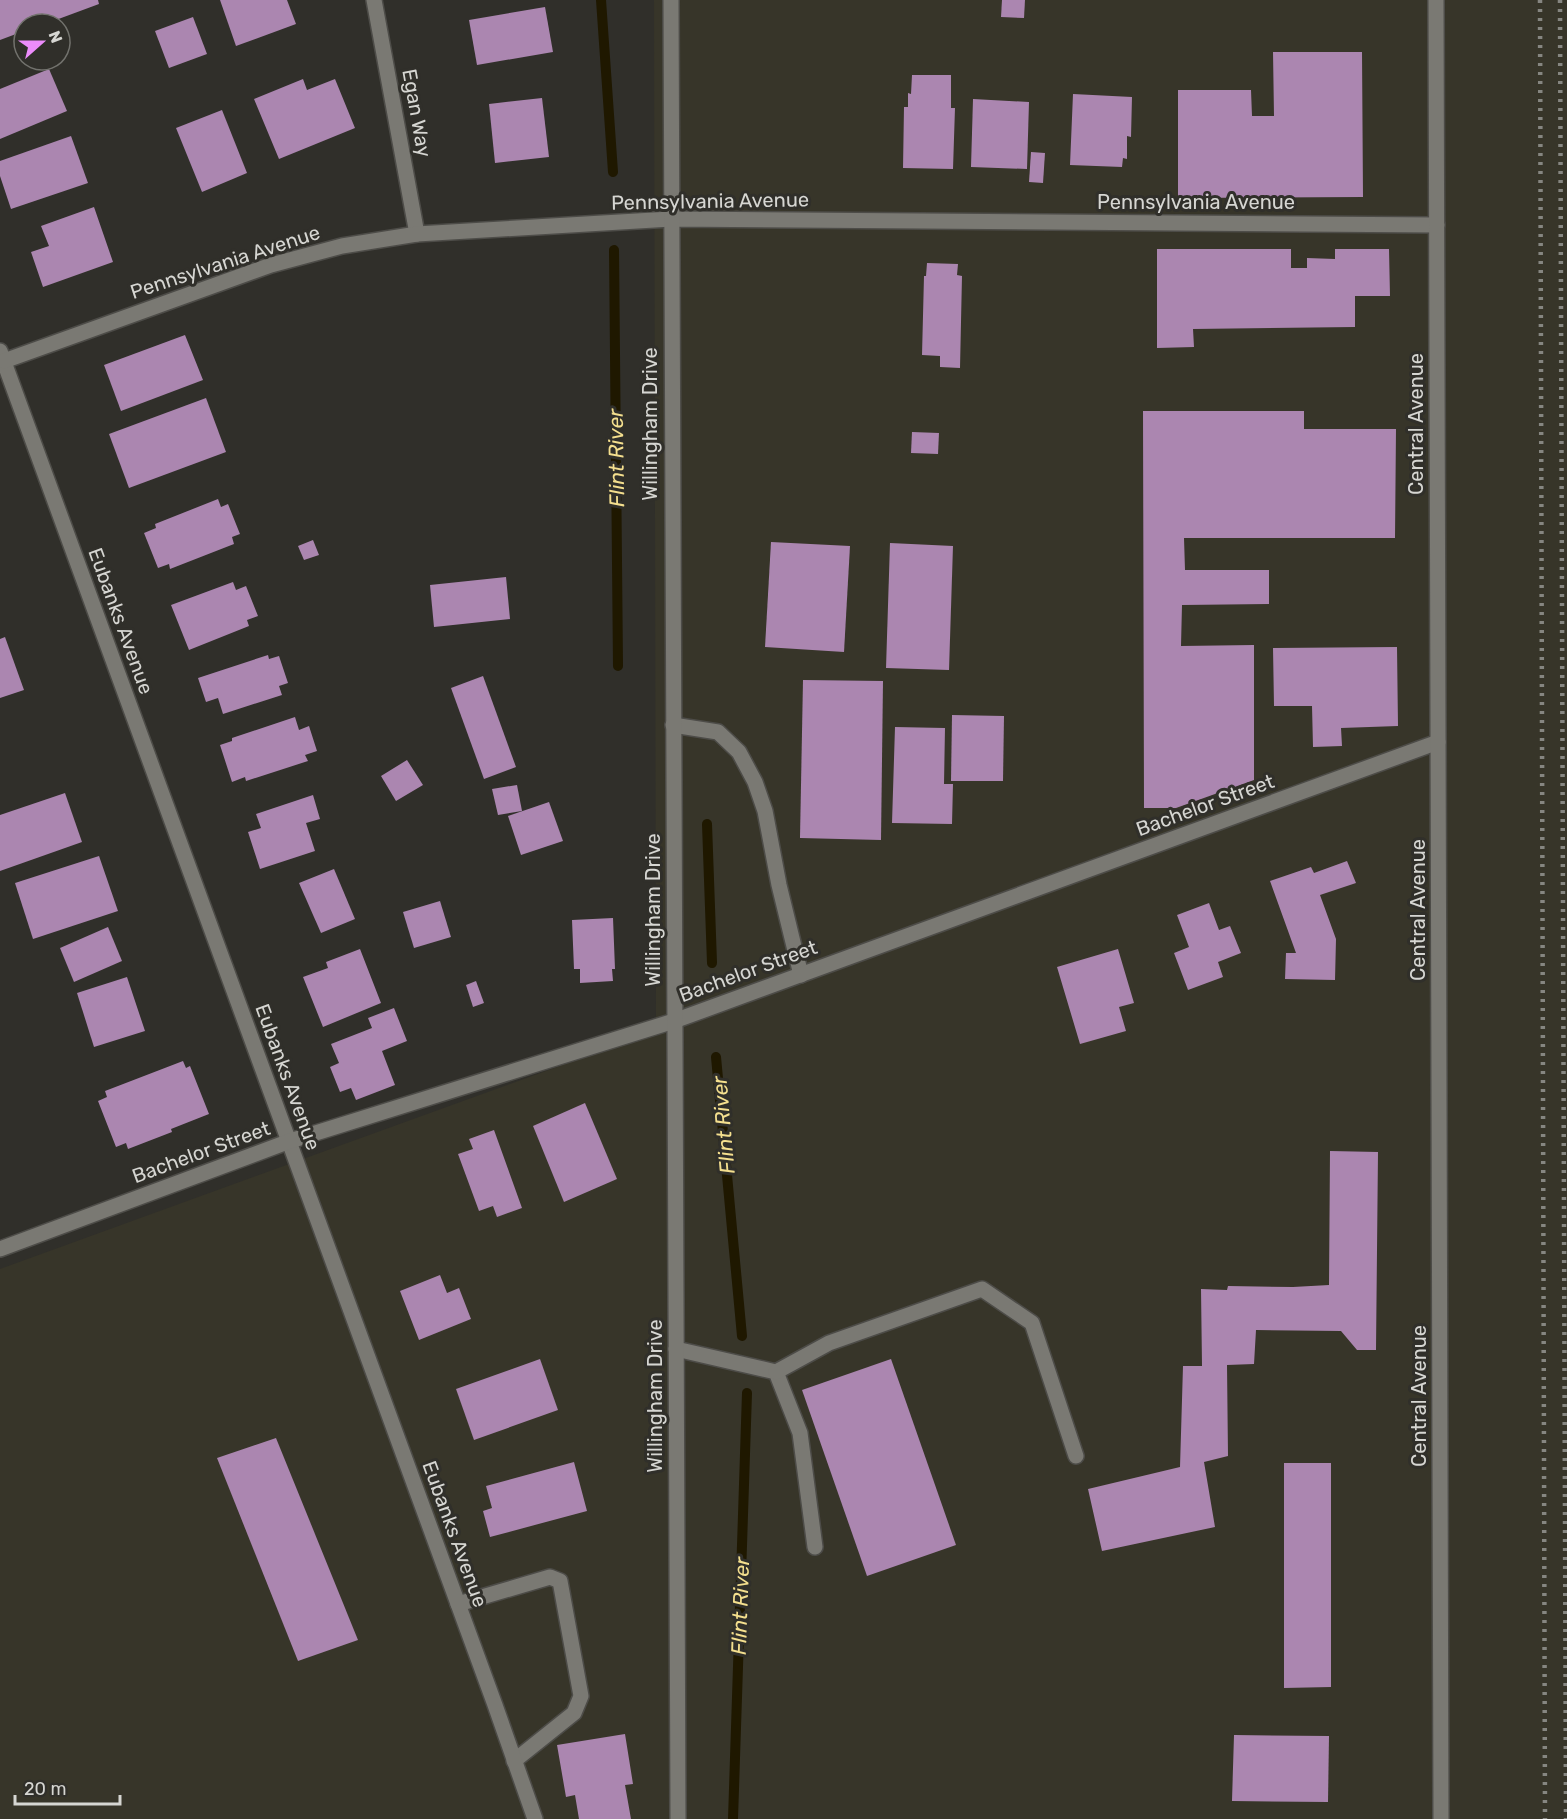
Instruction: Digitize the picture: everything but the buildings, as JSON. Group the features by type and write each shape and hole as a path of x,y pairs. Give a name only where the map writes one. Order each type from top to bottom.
{"street":[{"name":"Egan Way","path":"374,0 417,234"},
{"name":"Willingham Drive","path":"671,0 670,219 678,1819"},
{"name":"Central Avenue","path":"1436,0 1441,1819"},
{"name":"Pennsylvania Avenue","path":"2,356 271,265 342,246 417,234 670,219 1437,225"},
{"name":"Eubanks Avenue","path":"2,356 290,1141 535,1819"},
{"path":"673,725 718,732 739,752 755,783 765,811 779,885 801,975"},
{"name":"Bachelor Street","path":"0,1249 290,1141 674,1021 1438,742"},
{"path":"676,1349 776,1372 828,1343 982,1289 1032,1323 1076,1456"},
{"path":"776,1372 800,1433 814,1548"},
{"path":"458,1604 549,1577 560,1581 581,1696 574,1713 514,1761"}],"shaded area":[{"path":"654,0 1567,0 1567,1819 0,1819 0,1269 656,1031"}],"waterway":[{"name":"Flint River","path":"601,0 613,172"},
{"name":"Flint River","path":"614,250 618,666"},
{"name":"Flint River","path":"707,824 712,963"},
{"name":"Flint River","path":"716,1057 742,1336"},
{"name":"Flint River","path":"733,1819 747,1393"}],"railway":[{"path":"1540,0 1545,1819"},
{"path":"1560,0 1566,1819"}]}
